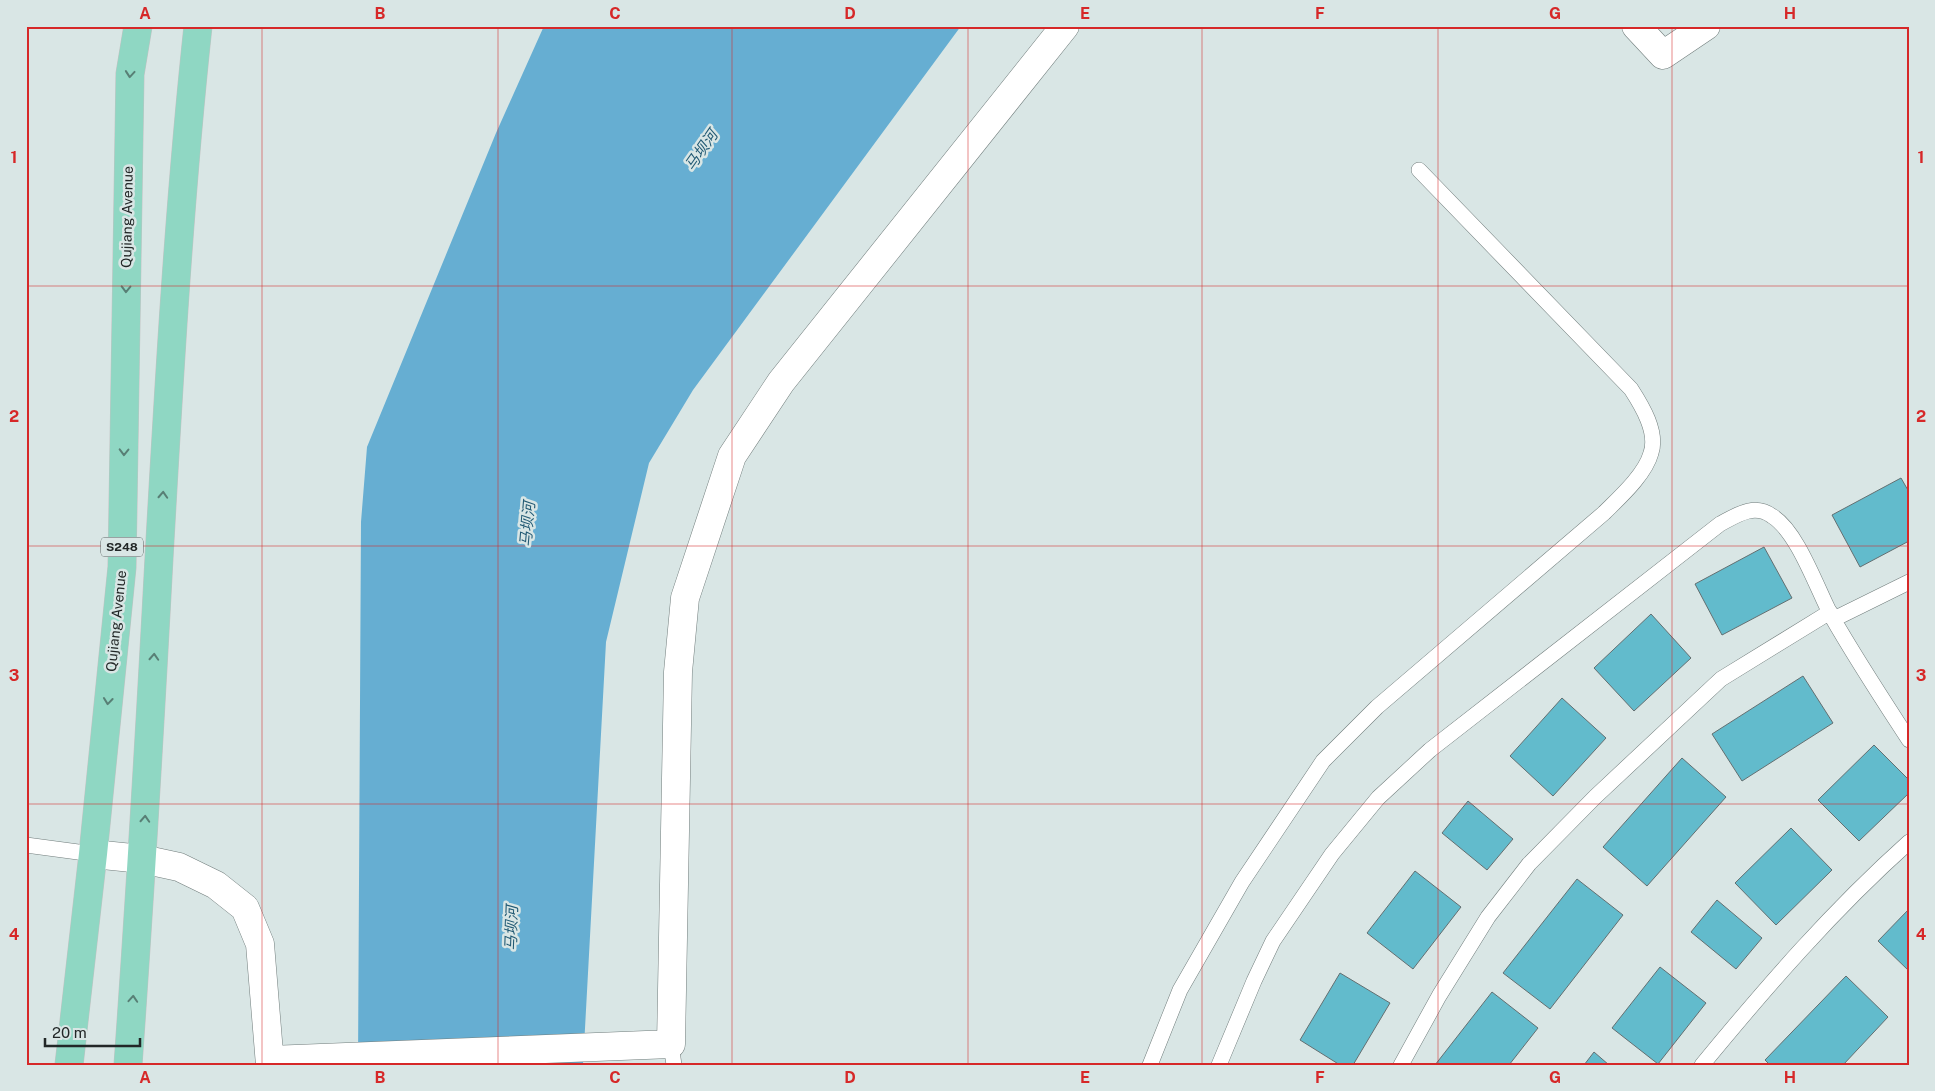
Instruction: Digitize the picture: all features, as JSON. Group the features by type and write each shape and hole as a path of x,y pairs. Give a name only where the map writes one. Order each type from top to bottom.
{"main road":[{"name":"Qujiang Avenue","path":"69,1065 93,854 122,566 130,74 138,26"},
{"name":"S248","path":"128,1065 142,859 173,316 186,133 198,26"}],"street":[{"path":"93,854 142,859 180,867 216,885 245,908 260,944 270,1063 632,1045 672,1054 678,672 685,598 732,456 781,382 1065,26"},
{"path":"1636,26 1663,56 1706,26"}],"lane":[{"path":"1150,1065 1180,990 1242,882 1323,761 1377,707 1604,513 1632,485 1652,453 1652,434 1645,411 1631,389 1419,170"},
{"path":"1219,1065 1273,941 1332,854 1378,798 1430,750 1720,524 1739,513 1756,509 1773,516 1789,533 1809,568 1832,616 1909,740"},
{"path":"1401,1065 1439,996 1488,917 1529,864 1602,790 1721,679 1832,616 1909,582"},
{"path":"1702,1065 1757,998 1817,932 1909,842"},
{"path":"26,845 93,854"}],"water":[{"name":"马坝河","path":"544,26 961,26 693,390 649,463 606,642 583,1065 358,1065 361,522 367,447 496,133"}],"building":[{"path":"1901,478 1909,492 1909,541 1860,567 1832,515"},
{"path":"1764,547 1792,598 1722,635 1695,584"},
{"path":"1651,614 1691,658 1634,711 1594,668"},
{"path":"1803,676 1833,723 1742,781 1712,734"},
{"path":"1562,698 1606,738 1553,796 1510,756"},
{"path":"1874,745 1909,780 1909,793 1859,841 1818,800"},
{"path":"1682,758 1726,797 1647,886 1603,847"},
{"path":"1468,801 1513,839 1487,870 1442,833"},
{"path":"1791,828 1832,870 1776,925 1735,883"},
{"path":"1415,871 1461,907 1413,969 1367,933"},
{"path":"1577,879 1623,915 1550,1009 1503,973"},
{"path":"1717,900 1762,938 1736,969 1691,932"},
{"path":"1909,909 1909,971 1878,941"},
{"path":"1660,967 1706,1003 1658,1064 1612,1028"},
{"path":"1340,973 1390,1003 1353,1065 1340,1065 1300,1040"},
{"path":"1846,976 1888,1017 1843,1065 1770,1065 1765,1060"},
{"path":"1492,992 1538,1028 1509,1065 1435,1065"},
{"path":"1594,1052 1609,1065 1584,1065"}]}
